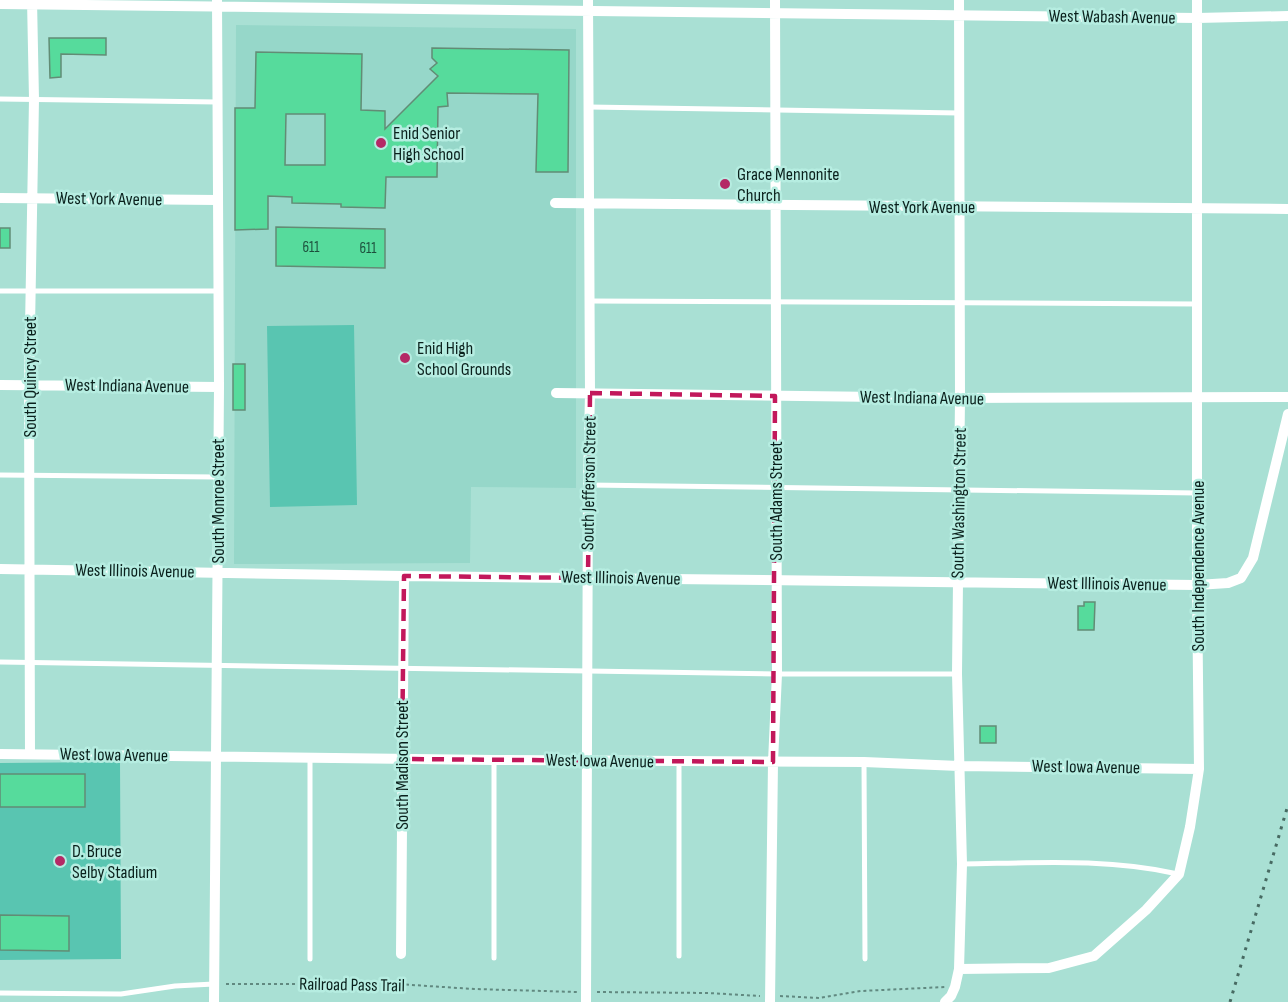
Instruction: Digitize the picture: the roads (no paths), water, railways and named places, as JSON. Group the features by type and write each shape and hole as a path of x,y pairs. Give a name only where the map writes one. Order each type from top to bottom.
{"street":[{"name":"South Adams Street","path":"770,999 772,762 777,674 775,0"},
{"name":"South Washington Street","path":"945,1002 955,987 958,969 962,864 957,674 960,398 959,0"},
{"name":"South Independence Avenue","path":"958,969 1049,968 1094,956 1146,910 1179,874 1200,769 1197,585 1197,0"},
{"name":"West Wabash Avenue","path":"0,4 32,2 588,5 775,12 959,15 1197,18 1288,16"},
{"name":"South Quincy Street","path":"30,754 29,385 34,99 32,2"},
{"name":"South Monroe Street","path":"214,1002 219,387 217,3"},
{"name":"South Jefferson Street","path":"586,997 590,393 588,5"},
{"name":"West York Avenue","path":"0,198 218,200"},
{"name":"West York Avenue","path":"555,203 1288,208"},
{"name":"West Indiana Avenue","path":"0,385 219,387"},
{"name":"West Indiana Avenue","path":"556,393 960,398 1288,398"},
{"name":"West Illinois Avenue","path":"0,569 777,581 1197,585 1228,583 1241,578 1253,558 1288,414"},
{"name":"South Madison Street","path":"401,954 404,576"},
{"name":"West Iowa Avenue","path":"0,754 864,762 959,766 1200,769"}],"lane":[{"path":"0,99 218,102"},
{"path":"589,107 960,113"},
{"path":"0,291 218,291"},
{"path":"590,302 1198,304"},
{"path":"0,475 218,477"},
{"path":"588,485 1197,493"},
{"path":"0,662 777,674 957,674"},
{"path":"310,758 310,959"},
{"path":"494,760 494,958"},
{"path":"679,762 679,956"},
{"path":"864,762 865,959"},
{"path":"962,864 1116,864 1179,874"},
{"path":"0,993 121,994 175,986 214,984"}],"railway":[{"path":"1230,1002 1288,805"}],"place":[{"name":"Enid Senior High School","path":"381,143"},
{"name":"Grace Mennonite Church","path":"725,184"},
{"name":"Enid High School Grounds","path":"405,358"},
{"name":"D. Bruce Selby Stadium","path":"60,861"}]}
